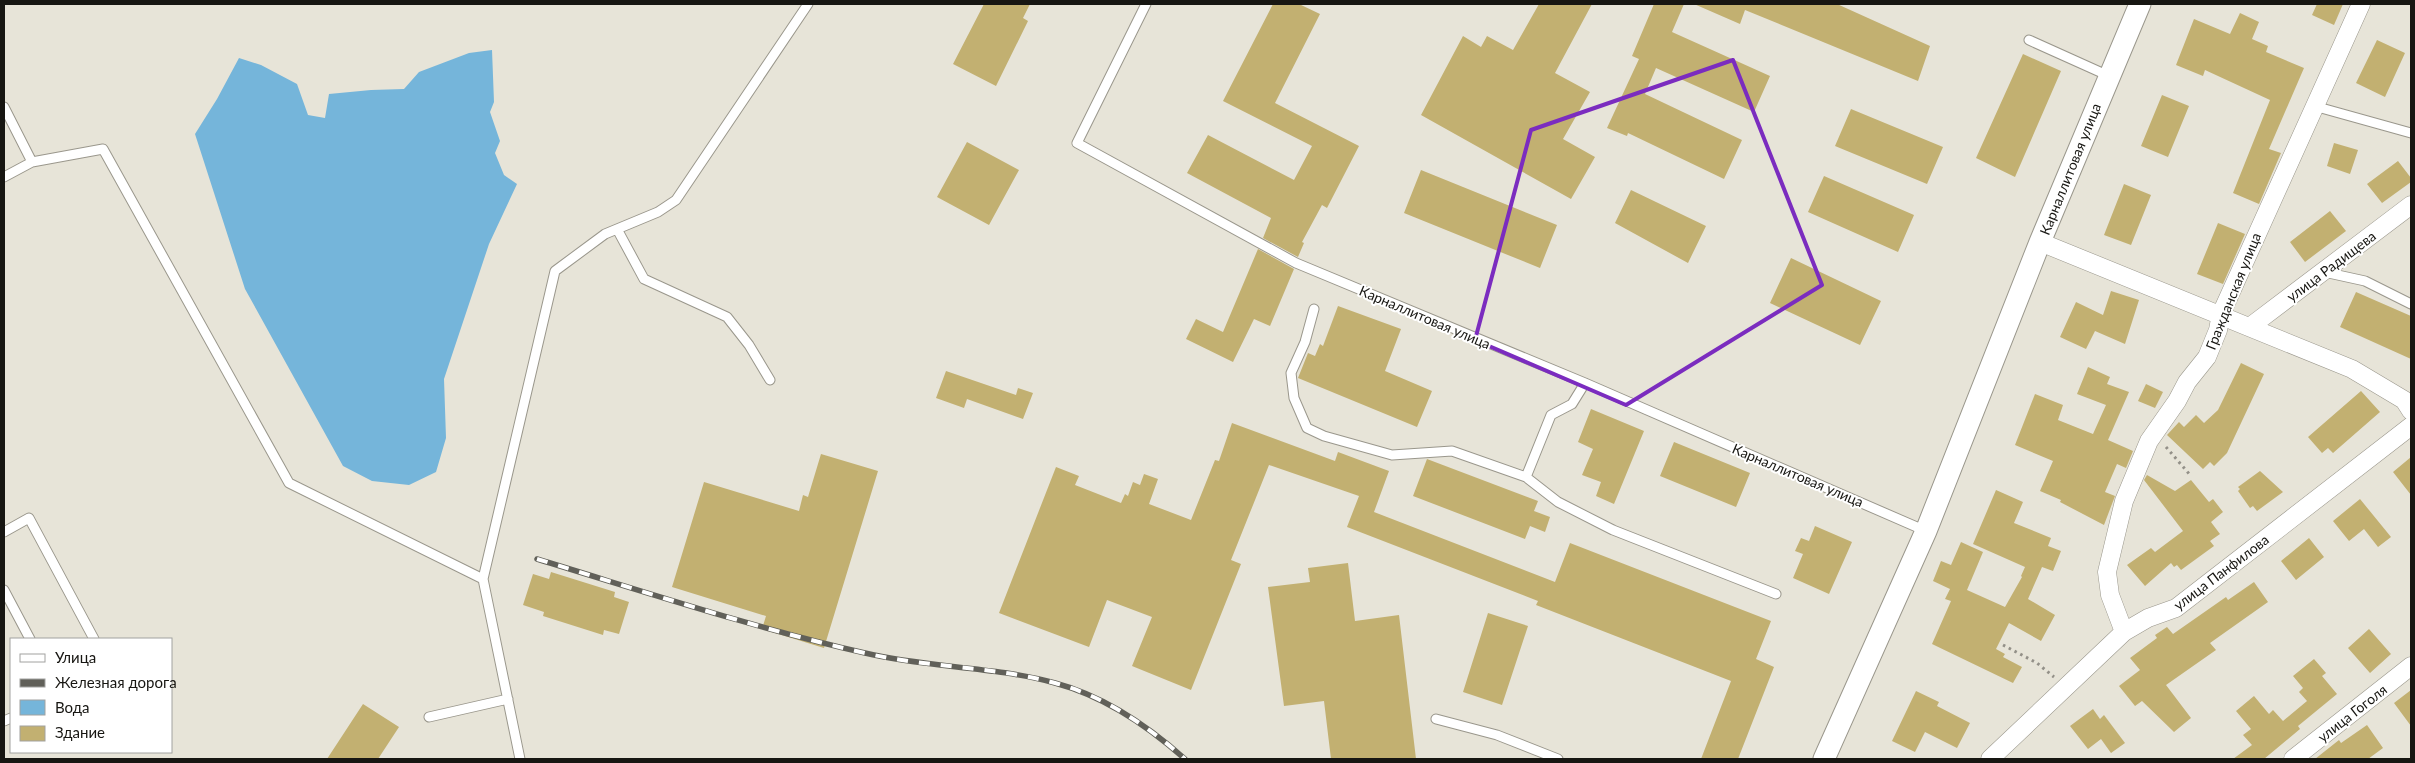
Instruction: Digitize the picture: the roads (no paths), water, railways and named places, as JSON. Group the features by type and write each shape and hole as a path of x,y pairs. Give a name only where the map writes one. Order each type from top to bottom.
{"street":[{"name":"Карналлитовая улица","path":"1827,758 1926,531 2040,242 2140,4"},
{"name":"Гражданская улица","path":"2124,632 2110,595 2107,572 2124,501 2149,441 2177,401 2187,382 2207,357 2218,330 2221,314 2361,4"},
{"name":"улица Радищева","path":"2251,326 2411,205"},
{"path":"2040,242 2251,326 2352,369 2404,400 2411,411"},
{"name":"улица Панфилова","path":"1990,759 2124,632 2148,618 2176,608 2411,426"},
{"name":"улица Гоголя","path":"2293,759 2411,666"}],"lane":[{"path":"520,759 483,579 556,271 605,234 658,212 676,200 808,4"},
{"name":"Карналлитовая улица","path":"1146,4 1077,142 1296,263 1585,383 1926,531"},
{"path":"2029,40 2109,76"},
{"path":"2314,106 2411,133"},
{"path":"4,107 32,162"},
{"path":"4,177 32,162 103,149 289,483 483,579"},
{"path":"617,229 644,279 727,317 749,345 770,380"},
{"path":"2323,272 2365,281 2411,304"},
{"path":"1314,309 1304,342 1291,374 1294,398 1307,428 1324,436 1392,455 1452,451 1526,477 1558,502 1613,530 1776,594"},
{"path":"1526,477 1551,414 1572,404 1585,383"},
{"path":"4,532 29,518 93,638"},
{"path":"4,590 29,638"},
{"path":"429,717 508,698"},
{"path":"1436,719 1497,735 1558,759"}],"water":[{"path":"492,50 494,102 490,112 500,141 495,153 504,175 517,184 489,244 444,379 446,438 436,472 409,485 372,481 343,466 245,289 195,134 217,99 239,58 261,65 297,84 308,115 325,118 329,94 404,89 419,72 469,53"}],"railway":[{"path":"537,559 700,609 865,653 913,662 1008,673 1055,683 1108,704 1141,724 1185,759"}]}
